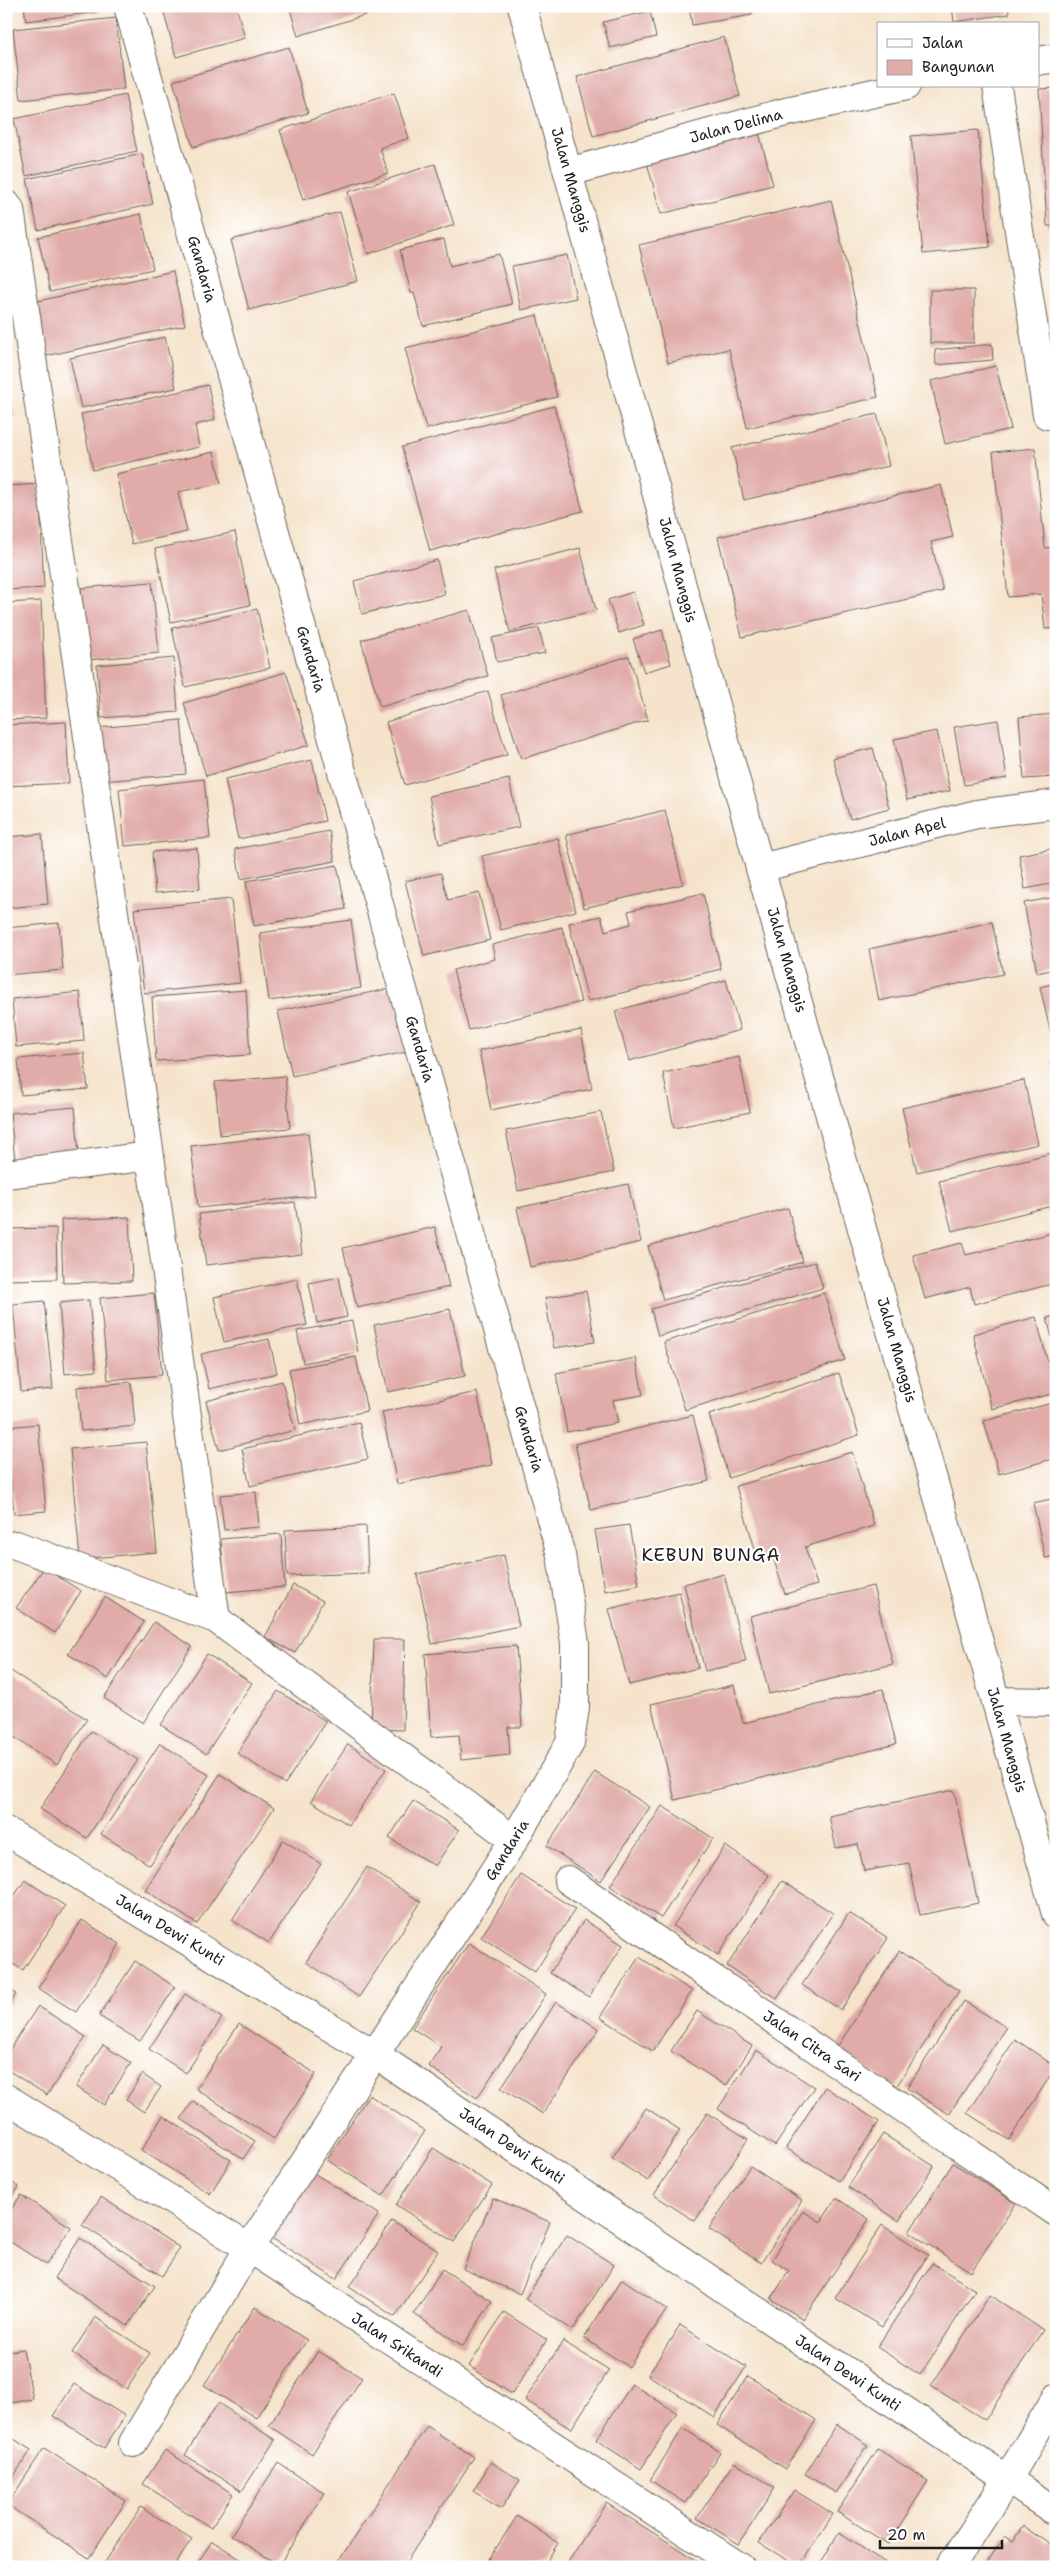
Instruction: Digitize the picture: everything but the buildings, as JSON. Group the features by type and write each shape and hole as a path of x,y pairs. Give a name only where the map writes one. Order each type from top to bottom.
{"street":[{"name":"Gandaria","path":"128,6 561,1556 576,1643 573,1728 570,1743 514,1840 376,2055"},
{"name":"Jalan Manggis","path":"522,6 760,868 1056,1914"},
{"path":"1040,61 1056,58"},
{"name":"Jalan Delima","path":"569,172 782,114 897,88"},
{"path":"997,88 1047,415"},
{"path":"6,204 10,209 150,1156 216,1619"},
{"name":"Jalan Apel","path":"760,868 977,814 1056,804"},
{"path":"6,1174 150,1156"},
{"path":"16,1545 216,1619 514,1840"},
{"path":"996,1701 1056,1702"},
{"name":"Jalan Dewi Kunti","path":"6,1831 376,2055 1056,2512"},
{"name":"Jalan Citra Sari","path":"568,1880 1056,2212"},
{"path":"134,2443 249,2248 376,2055"},
{"name":"Jalan Srikandi","path":"6,2098 249,2248 740,2567"},
{"path":"950,2567 1007,2480 1056,2398"}],"district":[{"name":"KEBUN BUNGA","path":"711,1555"}]}
